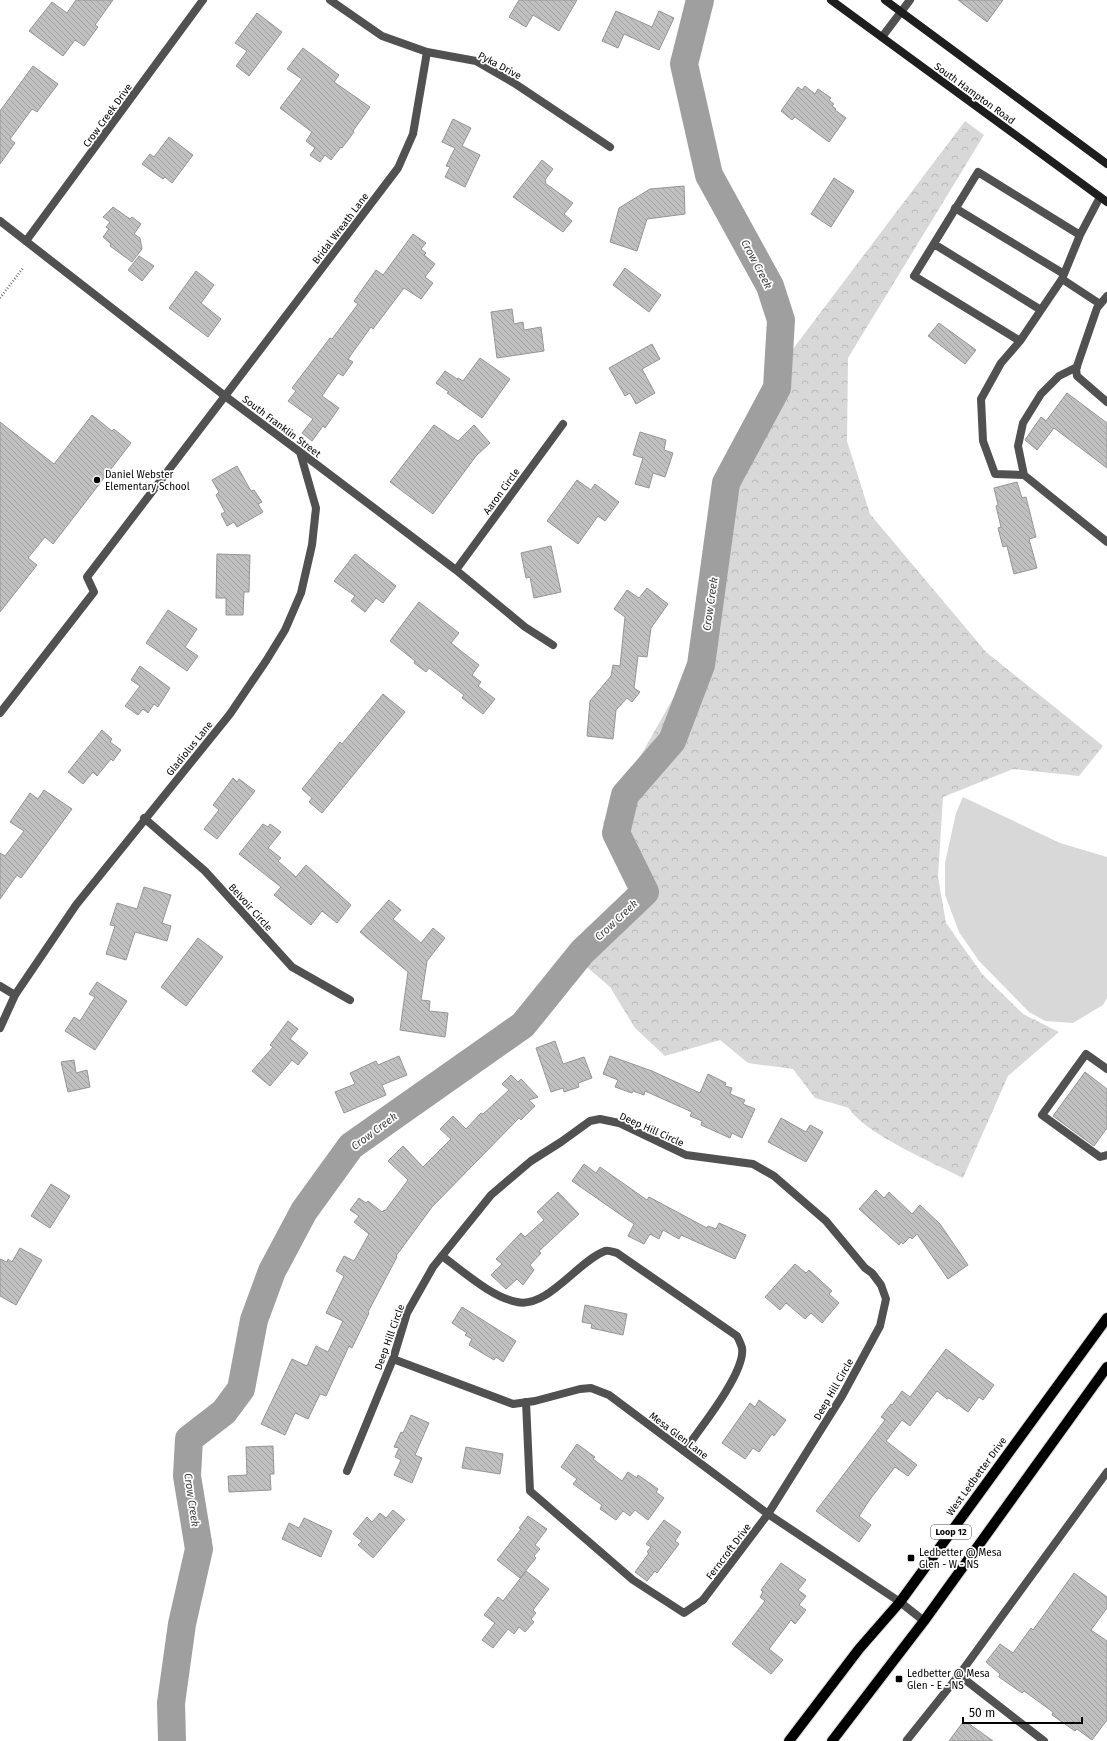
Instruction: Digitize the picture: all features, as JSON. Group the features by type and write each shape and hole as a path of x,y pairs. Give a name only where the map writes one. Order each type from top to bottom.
{"main road":[{"name":"South Hampton Road","path":"831,0 1107,202"},
{"path":"885,0 1107,164"},
{"name":"West Ledbetter Drive","path":"789,1741 859,1649 900,1602 1107,1318"},
{"name":"Loop 12","path":"832,1741 924,1621 1107,1367"}],"street":[{"name":"Crow Creek Drive","path":"26,241 203,0"},
{"name":"Pyka Drive","path":"330,0 382,36 427,52 476,61 514,83 610,146"},
{"path":"882,38 910,0"},
{"name":"Bridal Wreath Lane","path":"0,713 94,592 87,577 398,168 412,134 427,52"},
{"path":"1020,340 914,276 978,172 1080,235"},
{"path":"1024,474 995,474 983,441 981,399 1001,363 1020,340 1063,277 1080,235 1100,197"},
{"path":"955,208 1063,277 1100,304"},
{"name":"South Franklin Street","path":"0,221 225,396 456,570 525,627 553,645"},
{"path":"934,244 1041,310"},
{"path":"1107,296 1100,304 1077,367 1077,376 1107,402"},
{"path":"1077,367 1059,376 1041,394 1023,423 1018,446 1024,474 1107,542"},
{"name":"Aaron Circle","path":"456,570 563,424"},
{"name":"Gladiolus Lane","path":"0,1028 15,995 76,905 234,707 285,630 298,601 312,545 316,508 300,452"},
{"name":"Belvoir Circle","path":"144,818 204,871 292,967 350,1000"},
{"path":"0,986 15,995"},
{"path":"1107,1069 1086,1054 1042,1115 1100,1157 1107,1155"},
{"name":"Deep Hill Circle","path":"347,1471 392,1359 407,1313 433,1267 492,1195 531,1161 590,1121 600,1119 619,1123 686,1155 753,1164 774,1176 826,1221 865,1268 872,1273 882,1285 886,1299 880,1326 842,1396 768,1514"},
{"path":"442,1256 497,1295 519,1303 530,1303 557,1287 578,1269 599,1255 606,1251 610,1251 617,1253 737,1336 742,1348 740,1361 735,1372 726,1391 684,1451"},
{"name":"Mesa Glen Lane","path":"392,1359 513,1404 580,1389 591,1388 609,1395 768,1514 900,1602 924,1621"},
{"name":"Ferncroft Drive","path":"526,1402 530,1491 634,1580 684,1613 703,1600 768,1514"},
{"path":"908,1740 959,1674 1107,1472"},
{"path":"959,1674 1044,1741"}],"path":[{"path":"0,298 23,268"}],"green space":[{"path":"965,121 984,135 848,358 847,441 870,514 986,652 1103,746 1079,776 1013,769 943,797 938,877 946,923 982,974 1023,1014 1059,1032 1008,1076 963,1178 901,1147 869,1128 857,1118 849,1108 815,1098 793,1069 748,1063 720,1040 665,1056 635,1028 610,987 582,963 641,889 603,823 699,652 718,507 770,409 756,398"},
{"path":"963,797 1060,843 1107,857 1107,998 1103,1005 1073,1023 1045,1021 1029,1012 979,961 959,932 945,895 945,863 956,813"}],"building":[{"path":"76,0 113,0 95,25 98,27 84,46 75,40 63,56 29,31 52,2 67,13"},
{"path":"519,0 577,0 559,31 533,15 526,27 509,17"},
{"path":"958,0 1003,0 987,22"},
{"path":"616,11 652,27 659,11 674,18 659,50 624,34 618,48 602,41"},
{"path":"257,13 282,32 249,76 236,66 247,51 235,43"},
{"path":"303,48 339,75 334,82 370,107 353,131 354,132 331,160 325,155 320,162 310,155 315,148 306,141 312,132 280,108 302,79 287,69"},
{"path":"33,66 58,84 37,112 32,109 10,139 15,143 0,164 0,111"},
{"path":"805,86 815,94 818,89 831,98 829,100 834,104 832,106 836,109 835,110 846,118 829,142 795,117 792,120 781,111 798,87 802,90"},
{"path":"453,119 471,128 462,146 480,155 465,187 445,177 450,167 446,166 455,148 442,142"},
{"path":"169,137 193,155 172,183 165,177 163,179 142,164 150,154 154,157"},
{"path":"542,160 553,169 545,180 545,183 573,203 564,214 572,221 563,232 513,197"},
{"path":"834,178 854,191 831,227 811,214"},
{"path":"684,186 685,214 647,219 637,251 610,242 619,208 650,189"},
{"path":"113,207 130,219 132,217 141,224 134,234 140,238 142,249 132,262 110,246 111,244 103,237 109,229 106,227 110,222 103,217"},
{"path":"413,234 426,243 421,249 426,253 424,255 435,264 425,277 433,283 421,299 404,288 373,329 371,327 348,359 353,362 343,376 338,373 322,396 339,408 325,428 323,426 312,441 302,433 313,419 288,401 296,391 292,388 358,304 354,301 376,270 383,275"},
{"path":"139,256 154,266 142,281 128,270"},
{"path":"625,268 661,295 649,312 613,285"},
{"path":"196,271 214,285 201,303 221,319 208,337 169,308"},
{"path":"512,309 514,324 523,322 524,330 541,327 544,351 497,358 491,312"},
{"path":"939,323 976,350 965,364 928,336"},
{"path":"652,344 660,359 642,369 655,393 636,404 630,393 625,396 609,368"},
{"path":"480,358 510,379 482,418 447,393 449,392 436,383 445,371 463,381"},
{"path":"1067,393 1107,423 1107,468 1054,428 1037,450 1025,440 1041,417 1046,421"},
{"path":"92,415 112,431 114,429 131,443 53,544 45,537 28,558 37,565 0,612 0,422 54,464"},
{"path":"434,425 458,441 474,425 490,443 476,456 433,514 390,482"},
{"path":"640,432 666,440 664,450 673,453 665,477 653,473 649,488 635,484 643,458 633,455"},
{"path":"237,466 251,491 254,490 262,502 258,504 263,512 237,527 234,522 227,526 221,514 225,512 216,495 219,492 212,480"},
{"path":"577,480 591,490 595,484 619,502 605,521 598,516 578,544 547,521"},
{"path":"1017,482 1022,498 1026,497 1036,537 1029,539 1037,568 1014,574 1007,546 1003,547 998,528 1001,527 996,506 998,505 994,488"},
{"path":"551,546 561,592 534,598 530,577 526,578 521,553"},
{"path":"217,554 250,555 249,592 244,592 243,615 226,615 226,598 216,598"},
{"path":"355,554 396,586 383,603 376,598 365,612 351,601 355,596 334,581"},
{"path":"647,588 668,604 651,628 647,657 638,656 634,688 640,692 632,702 627,698 616,710 613,739 587,736 590,701 611,676 613,665 620,666 625,617 614,609 627,590 639,598"},
{"path":"419,602 459,633 451,643 479,665 472,675 481,682 478,686 495,699 483,714 462,698 464,695 429,668 426,672 390,641"},
{"path":"168,610 197,629 185,647 198,656 187,671 146,643"},
{"path":"140,666 170,688 158,707 154,704 148,713 143,709 138,715 125,706 140,686 131,680"},
{"path":"383,694 405,712 322,813 309,802 312,798 302,789 340,742 342,744"},
{"path":"102,730 112,739 110,742 121,750 113,761 111,759 97,776 93,772 83,784 68,772"},
{"path":"233,778 237,782 239,779 255,791 217,839 204,829 219,810 213,805"},
{"path":"44,790 72,809 21,878 17,875 0,899 0,853 5,856 24,831 10,822 30,793 38,799"},
{"path":"263,824 268,827 270,824 281,832 268,848 281,858 278,861 296,877 306,865 351,905 337,923 322,911 311,925 274,895 281,887 239,854"},
{"path":"144,887 171,895 162,923 171,926 167,941 135,932 126,960 106,954 115,926 110,925 117,903 137,909"},
{"path":"389,900 401,910 393,919 421,943 433,928 445,938 427,961 421,1000 430,1001 429,1011 448,1013 445,1037 400,1030 408,972 360,932"},
{"path":"198,938 223,957 186,1006 161,987"},
{"path":"97,982 127,1001 95,1050 65,1031 74,1017 80,1021 95,997 89,994"},
{"path":"288,1021 298,1029 290,1039 308,1053 298,1065 292,1060 270,1086 252,1071 273,1047 270,1045"},
{"path":"555,1041 563,1064 584,1057 592,1078 578,1083 579,1087 564,1092 563,1088 551,1092 536,1048"},
{"path":"399,1056 407,1075 382,1085 386,1095 344,1113 335,1092 355,1084 350,1073 376,1061 378,1065"},
{"path":"610,1056 652,1071 700,1093 708,1074 726,1083 725,1086 732,1088 730,1094 745,1100 743,1104 755,1109 742,1138 732,1133 730,1138 701,1125 702,1121 690,1116 692,1112 645,1091 644,1095 633,1091 632,1093 615,1087 618,1080 603,1074"},
{"path":"74,1060 76,1073 87,1070 90,1087 68,1092 61,1062"},
{"path":"1085,1072 1107,1089 1107,1128 1094,1146 1053,1116"},
{"path":"511,1075 518,1082 521,1079 538,1097 529,1100 535,1106 521,1120 519,1118 432,1207 396,1256 397,1257 368,1312 369,1313 352,1348 349,1346 326,1396 320,1394 308,1419 295,1413 285,1435 261,1424 292,1359 307,1366 316,1346 328,1352 343,1321 326,1313 344,1276 336,1271 344,1256 354,1261 369,1234 354,1222 359,1216 350,1210 359,1198 366,1203 368,1201 382,1212 384,1210 385,1211 408,1180 388,1161 403,1146 423,1167 451,1139 440,1129 453,1116 466,1129 481,1113 483,1114 509,1090 502,1084"},
{"path":"781,1118 806,1132 810,1125 823,1132 806,1162 768,1142"},
{"path":"584,1164 596,1173 600,1167 647,1200 649,1197 707,1228 708,1226 716,1229 719,1223 746,1235 735,1259 681,1235 679,1239 663,1230 659,1239 650,1234 644,1244 628,1236 634,1224 572,1181"},
{"path":"51,1184 70,1196 50,1228 31,1216"},
{"path":"876,1190 884,1198 889,1192 912,1214 920,1205 940,1224 968,1265 948,1279 917,1234 912,1239 910,1237 903,1244 901,1242 899,1245 859,1209"},
{"path":"558,1192 579,1214 539,1251 541,1253 530,1265 534,1270 523,1285 517,1279 506,1289 491,1275 502,1264 496,1259 521,1233 525,1237 544,1220 537,1212"},
{"path":"20,1248 42,1260 16,1305 0,1296 0,1259 7,1262 8,1259 12,1262"},
{"path":"795,1264 806,1273 809,1270 832,1291 829,1294 839,1303 822,1323 811,1313 805,1319 786,1303 780,1310 765,1297"},
{"path":"585,1305 627,1314 623,1335 591,1328 592,1324 582,1322"},
{"path":"462,1307 516,1341 503,1362 496,1357 494,1360 469,1345 472,1339 465,1335 467,1333 452,1323"},
{"path":"946,1349 994,1385 983,1400 979,1397 968,1412 937,1391 910,1426 902,1420 886,1441 917,1465 908,1476 895,1467 871,1498 859,1516 871,1525 859,1542 816,1511 885,1420 881,1417 891,1404 892,1405 902,1391 910,1397"},
{"path":"759,1400 786,1420 774,1436 772,1434 759,1452 753,1448 745,1459 722,1443 750,1403 755,1407"},
{"path":"411,1415 429,1423 415,1455 422,1458 412,1483 394,1475 401,1460 395,1457 399,1448 394,1447 401,1432 403,1433"},
{"path":"577,1444 595,1457 593,1459 622,1481 628,1472 637,1478 638,1475 658,1489 656,1492 664,1498 648,1520 635,1510 630,1516 623,1511 616,1520 600,1509 602,1505 573,1484 577,1479 561,1467"},
{"path":"273,1446 274,1474 270,1474 271,1490 229,1492 228,1476 247,1475 246,1447"},
{"path":"466,1447 503,1454 500,1474 462,1468"},
{"path":"393,1510 405,1520 373,1558 358,1545 362,1541 353,1534 367,1517 372,1522 380,1513 386,1518"},
{"path":"528,1516 547,1529 535,1545 540,1549 534,1556 536,1558 520,1578 497,1560 521,1529 519,1528"},
{"path":"304,1518 332,1531 321,1557 282,1539 289,1523 299,1528"},
{"path":"664,1520 681,1532 675,1541 679,1544 657,1573 655,1571 647,1581 635,1572 649,1553 647,1552 651,1547 646,1544"},
{"path":"781,1563 806,1580 798,1590 806,1596 799,1605 806,1610 795,1624 791,1620 769,1649 783,1660 771,1674 732,1644 765,1601 760,1597 763,1592 761,1590"},
{"path":"526,1571 549,1589 533,1610 536,1613 531,1619 534,1622 525,1632 519,1627 514,1634 508,1629 493,1648 482,1640 495,1623 484,1615 498,1597 503,1601"},
{"path":"1074,1573 1107,1597 1107,1608 1091,1630 1107,1641 1107,1720 1092,1740 1077,1729 1075,1731 1052,1715 1053,1712 1024,1691 1022,1693 999,1677 1000,1674 986,1662 1000,1644 1013,1653 1031,1628 1033,1630"},
{"path":"963,1722 968,1723 993,1741 949,1741"}],"waterway":[{"name":"Crow Creek","path":"172,1741 171,1703 182,1624 199,1549 187,1476 189,1439 224,1412 241,1389 254,1320 272,1271 304,1211 351,1146 523,1025 582,952 645,892 616,833 625,795 672,741 701,665 726,483 777,388 781,320 770,286 709,175 684,64 700,0"}],"place":[{"name":"Daniel Webster Elementary School","path":"97,480"},
{"name":"Ledbetter @ Mesa Glen - W - NS","path":"911,1558"},
{"name":"Ledbetter @ Mesa Glen - E - NS","path":"899,1679"}]}
